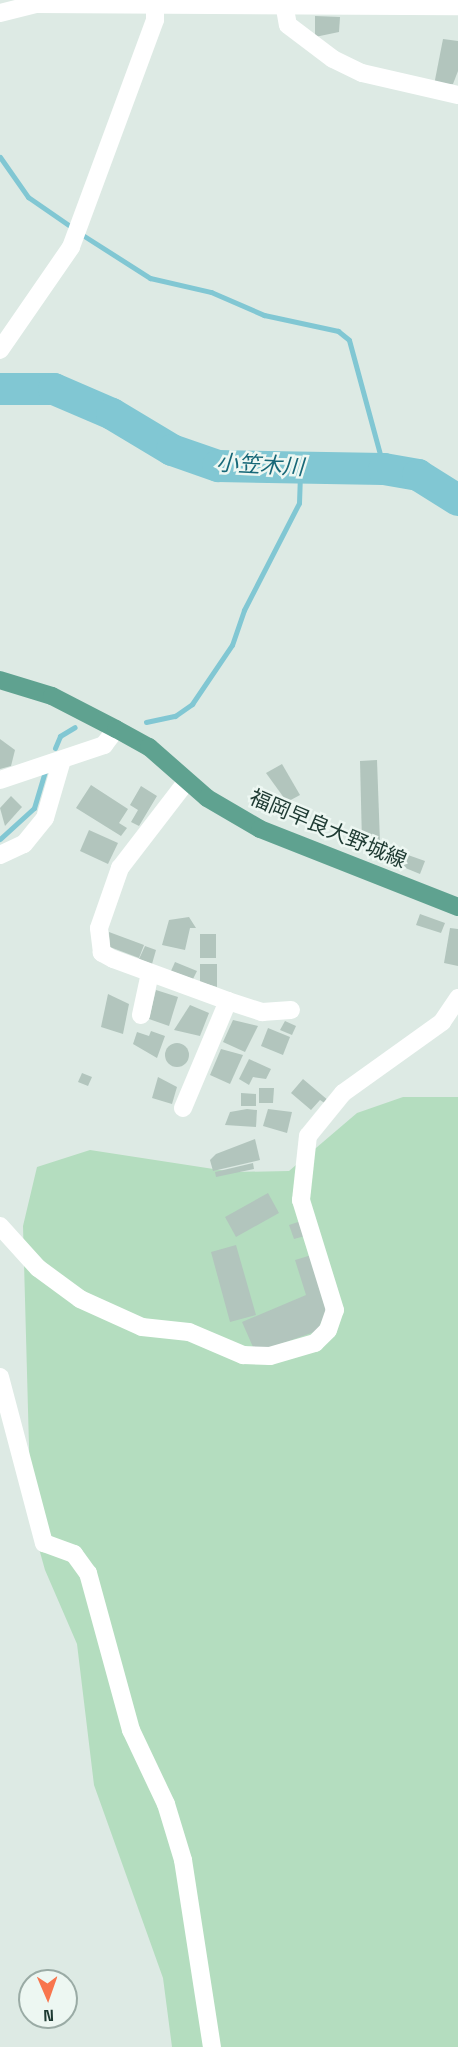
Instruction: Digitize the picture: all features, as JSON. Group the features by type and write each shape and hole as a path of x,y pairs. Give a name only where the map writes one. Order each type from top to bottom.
{"main road":[{"name":"福岡早良大野城線","path":"0,680 52,696 116,729 260,830 458,906"}],"street":[{"path":"0,14 36,4 259,1 458,6"},
{"path":"0,350 71,247 155,20 155,2"},
{"path":"284,3 288,25 333,59 362,73 458,95"},
{"path":"0,780 104,745 116,729"},
{"path":"0,855 24,844 45,818 63,760"},
{"path":"188,781 120,868 99,928 102,953 150,973 262,1012 291,1010"},
{"path":"141,1015 150,973"},
{"path":"0,1226 38,1268 80,1299 142,1327 189,1332 243,1355 270,1356 315,1343 328,1330 335,1310 301,1200 308,1136 343,1093 442,1022 458,998"},
{"path":"183,1108 228,1001"},
{"path":"0,1377 44,1543 74,1554 88,1573 131,1730 166,1804 183,1860 212,2047"}],"green space":[{"path":"403,1097 458,1097 458,2047 172,2047 163,1978 94,1785 77,1644 45,1570 31,1520 23,1226 37,1167 90,1150 233,1172 289,1171 357,1113"}],"building":[{"path":"315,16 340,17 339,32 315,37"},
{"path":"443,39 458,41 458,71 453,84 434,85"},
{"path":"0,739 15,750 11,766 0,769"},
{"path":"377,760 380,842 362,842 360,761"},
{"path":"282,764 300,795 287,802 266,773"},
{"path":"91,785 128,809 119,823 127,828 121,836 76,808"},
{"path":"141,786 157,796 139,826 131,822 138,810 130,805"},
{"path":"11,796 22,807 5,826 0,808"},
{"path":"89,830 118,843 108,864 80,851"},
{"path":"384,854 404,862 402,868 382,860"},
{"path":"408,855 425,861 420,874 403,867"},
{"path":"420,914 445,923 441,933 416,925"},
{"path":"189,917 196,928 190,928 185,950 162,945 169,920"},
{"path":"450,928 458,929 458,966 444,963"},
{"path":"109,932 144,945 139,958 110,947"},
{"path":"200,934 216,934 216,958 200,958"},
{"path":"145,946 156,950 152,964 139,959"},
{"path":"175,962 197,971 193,979 171,971"},
{"path":"200,964 217,964 217,987 200,982"},
{"path":"156,990 178,997 169,1026 149,1019"},
{"path":"108,994 129,1004 123,1034 101,1027"},
{"path":"190,1005 209,1013 200,1036 174,1030"},
{"path":"233,1020 258,1026 245,1052 223,1042"},
{"path":"285,1021 296,1026 292,1035 280,1030"},
{"path":"268,1028 290,1037 283,1055 261,1046"},
{"path":"151,1031 165,1036 157,1058 133,1044 137,1032 149,1036"},
{"path":"177,1043 186,1046 189,1055 186,1064 177,1067 168,1064 165,1055 168,1046"},
{"path":"221,1049 243,1055 230,1084 210,1075"},
{"path":"249,1059 271,1069 266,1079 253,1077 249,1085 239,1079"},
{"path":"82,1073 92,1077 88,1086 78,1082"},
{"path":"158,1077 177,1087 172,1104 152,1098"},
{"path":"303,1079 329,1101 326,1104 320,1100 311,1110 291,1093"},
{"path":"259,1088 274,1088 273,1103 259,1103"},
{"path":"241,1093 256,1094 256,1106 241,1106"},
{"path":"268,1109 292,1112 287,1133 263,1126"},
{"path":"257,1110 256,1127 225,1125 230,1112"},
{"path":"255,1139 260,1160 213,1171 210,1160 216,1154"},
{"path":"253,1163 254,1169 216,1177 215,1172"},
{"path":"268,1193 279,1213 236,1237 225,1217"},
{"path":"301,1221 305,1236 294,1239 289,1225"},
{"path":"236,1245 256,1315 230,1322 211,1252"},
{"path":"315,1254 329,1306 317,1331 266,1349 253,1347 242,1322 306,1295 295,1260"}],"waterway":[{"path":"0,157 28,197 73,228"},
{"path":"81,234 150,278 211,292 264,315 338,331 349,340 384,469"},
{"name":"小笠木川","path":"0,389 54,389 112,414 172,450 218,466 384,469 418,475 458,500"},
{"path":"146,722 175,716 192,704 232,645 244,610 299,503 300,468"},
{"path":"55,748 60,736 75,727"},
{"path":"0,839 34,808 46,768"}]}
